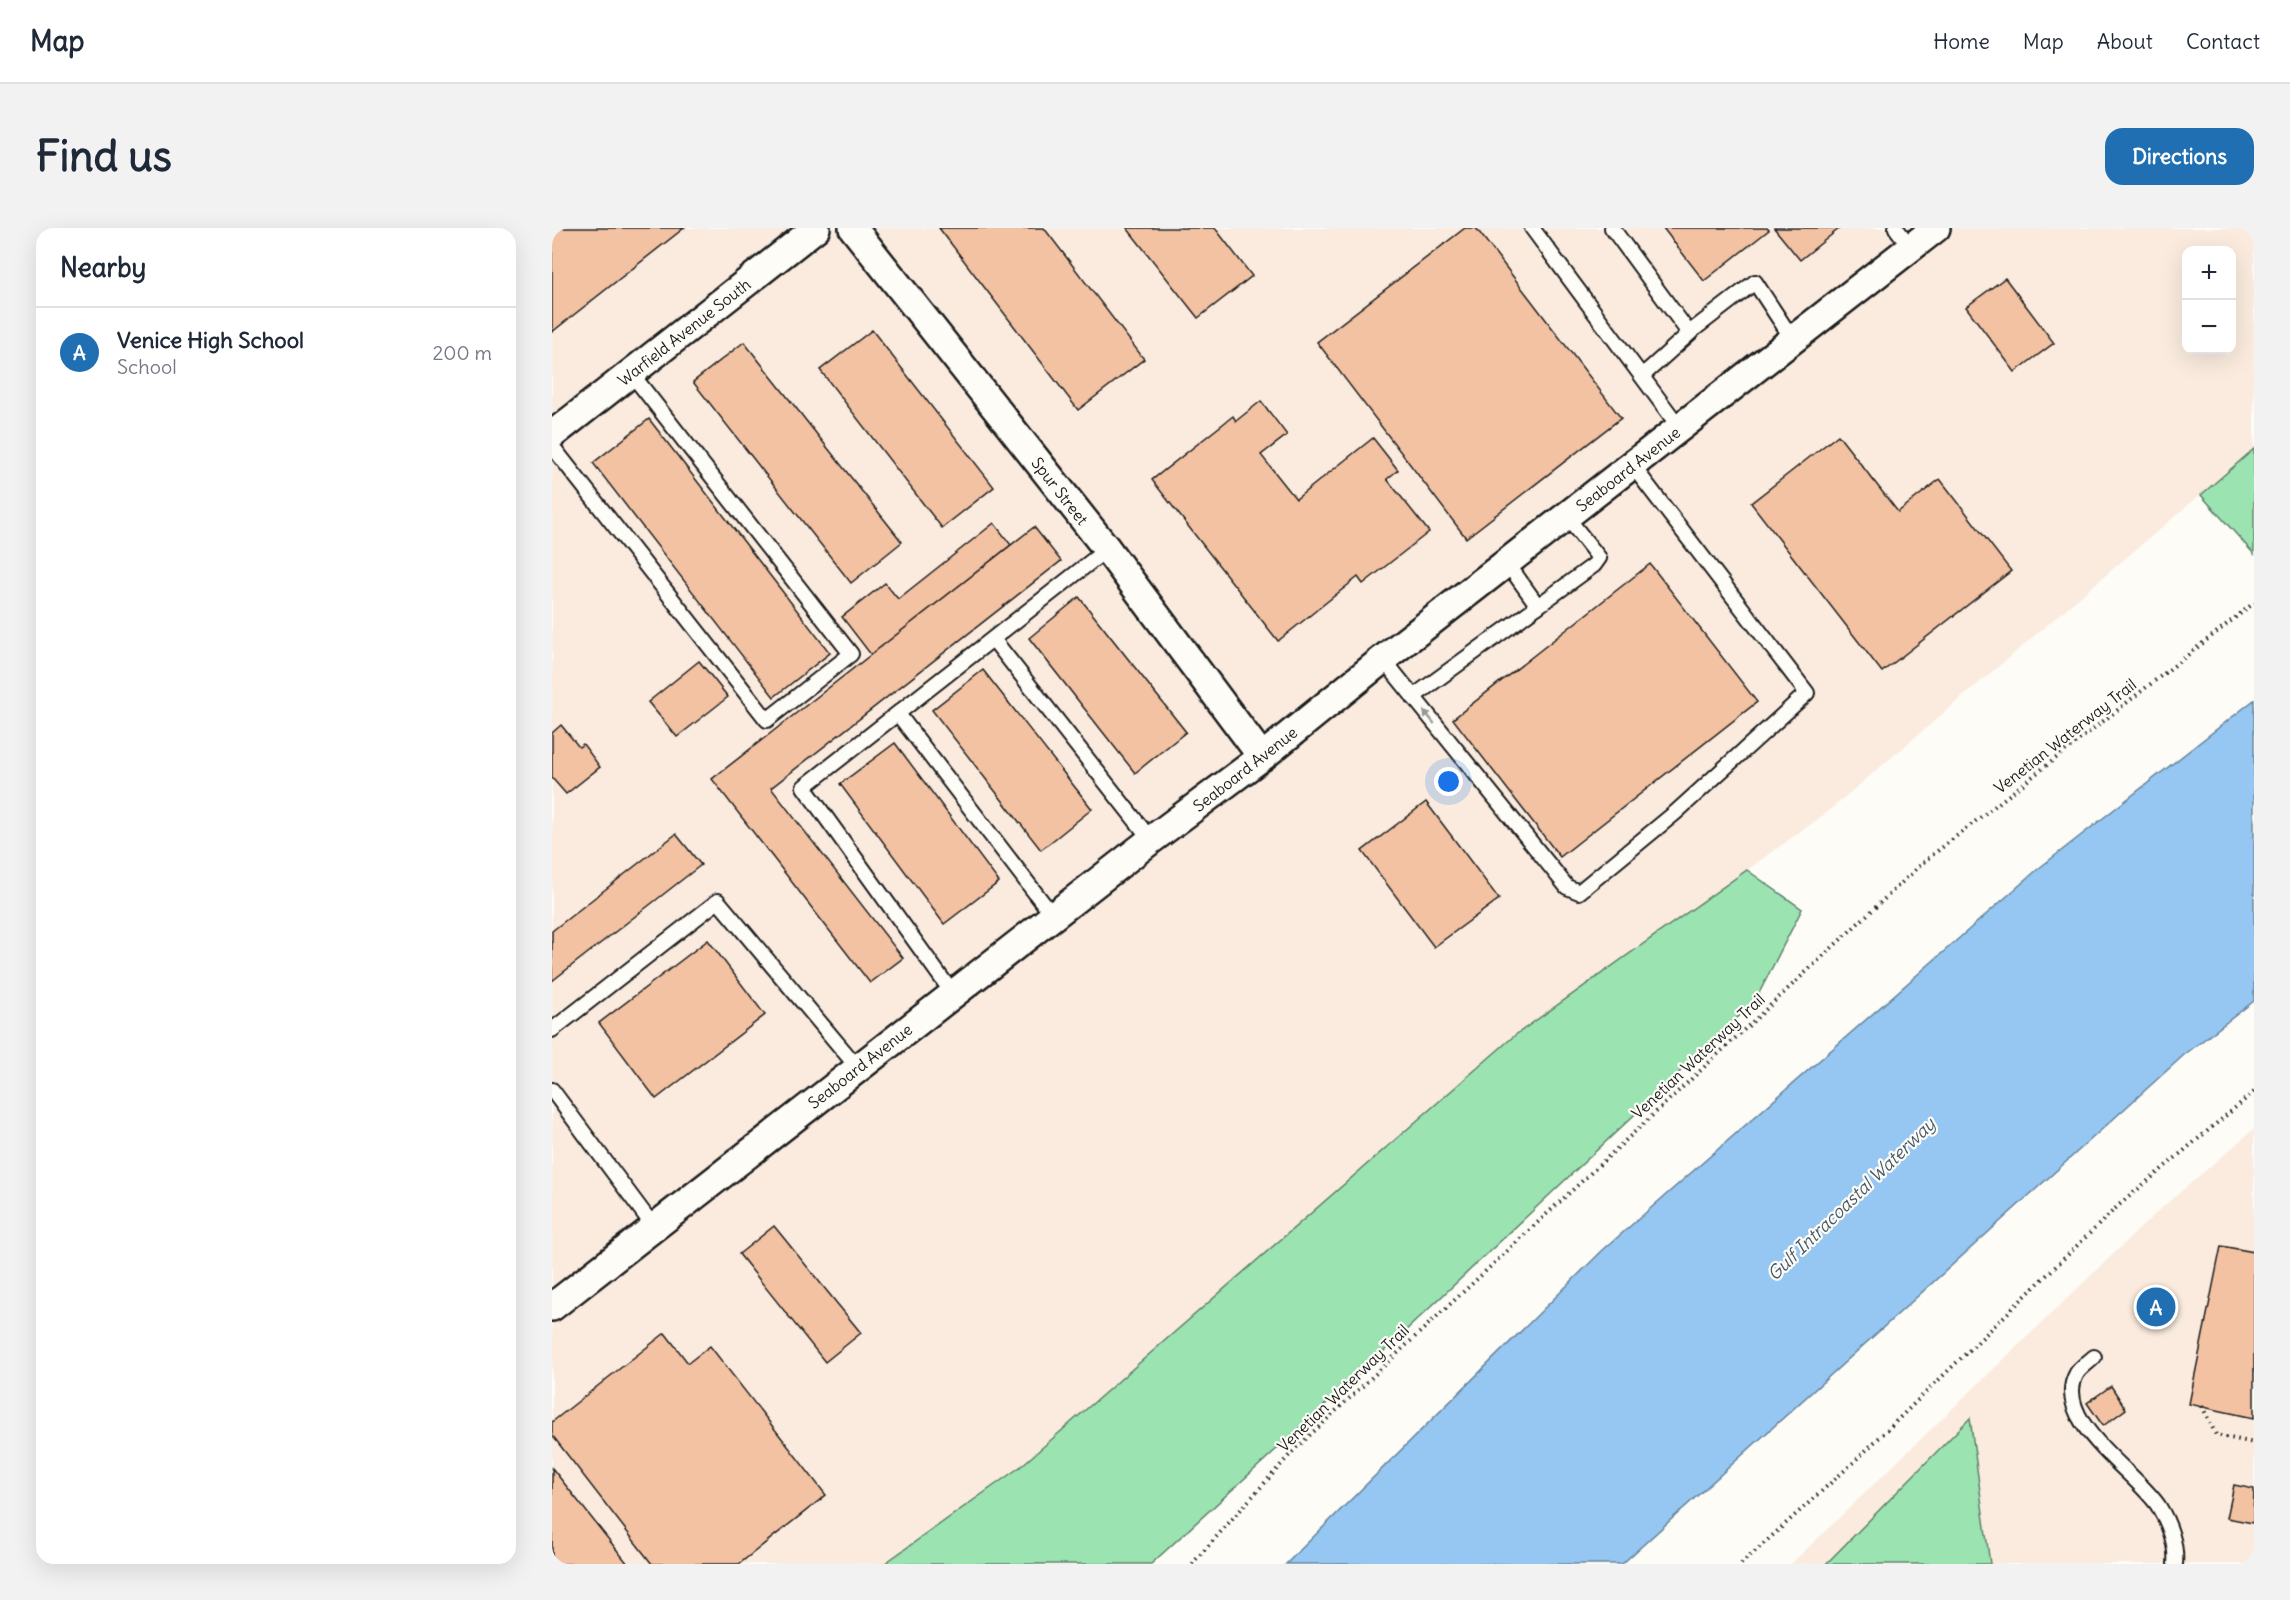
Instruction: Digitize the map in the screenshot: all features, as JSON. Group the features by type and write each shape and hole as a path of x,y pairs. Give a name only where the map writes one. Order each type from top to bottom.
{"street":[{"name":"Warfield Avenue South","path":"552,435 816,228"},
{"name":"Spur Street","path":"853,228 1107,549 1262,757"},
{"name":"Seaboard Avenue","path":"552,1307 952,994 1262,757 1383,659 1793,340 1903,238 1936,228"}],"lane":[{"path":"1532,228 1680,428"},
{"path":"1612,228 1689,333 1691,332"},
{"path":"1642,376 1691,332 1755,282 1793,340"},
{"path":"552,446 767,720 851,654 631,373"},
{"path":"1383,659 1567,886 1579,892 1675,813 1807,693 1632,465"},
{"path":"1413,697 1594,565 1599,558 1566,516"},
{"path":"952,994 804,787 1107,549"},
{"path":"1508,563 1538,606"},
{"path":"993,639 1151,840"},
{"path":"897,714 1053,916"},
{"path":"552,1030 717,901 858,1068"},
{"path":"552,1090 654,1227"},
{"path":"2094,1357 2078,1372 2073,1384 2073,1400 2076,1410 2086,1428 2158,1506 2168,1527 2175,1551 2175,1564"}],"path":[{"name":"Venetian Waterway Trail","path":"1192,1564 1295,1449 1926,860 2254,603"},
{"path":"1741,1564 1854,1462 2120,1205 2254,1092"},
{"path":"2202,1406 2216,1435 2254,1443"}],"shaded area":[{"path":"552,228 2254,228 2254,449 1825,814 1514,1036 1020,1467 884,1564 552,1564"},
{"path":"2254,1129 2254,1564 1791,1564 2157,1212"}],"green space":[{"path":"2254,449 2254,554 2201,495"},
{"path":"1747,870 1802,909 1755,1001 1385,1350 1151,1564 884,1564 1020,1467 1514,1036"},
{"path":"1970,1418 1990,1564 1826,1564"}],"water":[{"name":"Gulf Intracoastal Waterway","path":"2254,700 2254,1001 2184,1055 1622,1564 1286,1564 1603,1250 2038,869"}],"building":[{"path":"552,228 684,228 552,332"},
{"path":"939,228 1044,228 1144,359 1078,410"},
{"path":"1127,228 1215,228 1252,276 1198,318"},
{"path":"1465,228 1476,228 1621,418 1466,538 1317,342"},
{"path":"1663,228 1767,228 1769,230 1704,281"},
{"path":"1774,228 1840,228 1800,260"},
{"path":"2005,278 2054,343 2015,372 1966,307"},
{"path":"872,330 994,487 942,528 820,370"},
{"path":"744,342 902,542 851,583 693,382"},
{"path":"1261,401 1287,435 1261,455 1296,499 1373,438 1398,470 1387,479 1429,532 1363,584 1358,577 1278,641 1152,480 1233,416 1236,421"},
{"path":"649,419 830,653 774,697 593,463"},
{"path":"1838,435 1898,512 1940,479 2011,571 1882,672 1751,503"},
{"path":"994,523 1011,545 872,656 842,617 885,583 898,599"},
{"path":"1034,527 1061,561 771,788 903,958 870,983 712,779"},
{"path":"1650,564 1757,702 1560,857 1453,719"},
{"path":"1079,597 1186,732 1135,773 1029,638"},
{"path":"699,661 728,697 677,737 648,702"},
{"path":"983,670 1092,809 1041,850 932,710"},
{"path":"561,725 579,747 583,744 600,767 566,794 552,778 552,733"},
{"path":"895,743 999,882 944,924 840,784"},
{"path":"1426,802 1499,899 1434,947 1362,851"},
{"path":"676,834 701,865 552,981 552,931"},
{"path":"708,940 765,1015 656,1099 599,1023"},
{"path":"774,1226 861,1333 825,1362 739,1254"},
{"path":"2221,1246 2254,1252 2254,1418 2189,1404"},
{"path":"665,1333 688,1363 710,1346 826,1495 739,1564 652,1564 552,1435 552,1422"},
{"path":"2111,1386 2126,1409 2103,1426 2087,1403"},
{"path":"552,1468 628,1564 552,1564"},
{"path":"2234,1485 2254,1489 2253,1523 2227,1518"}],"place":[{"name":"Venice High School","path":"2156,1307"}]}
